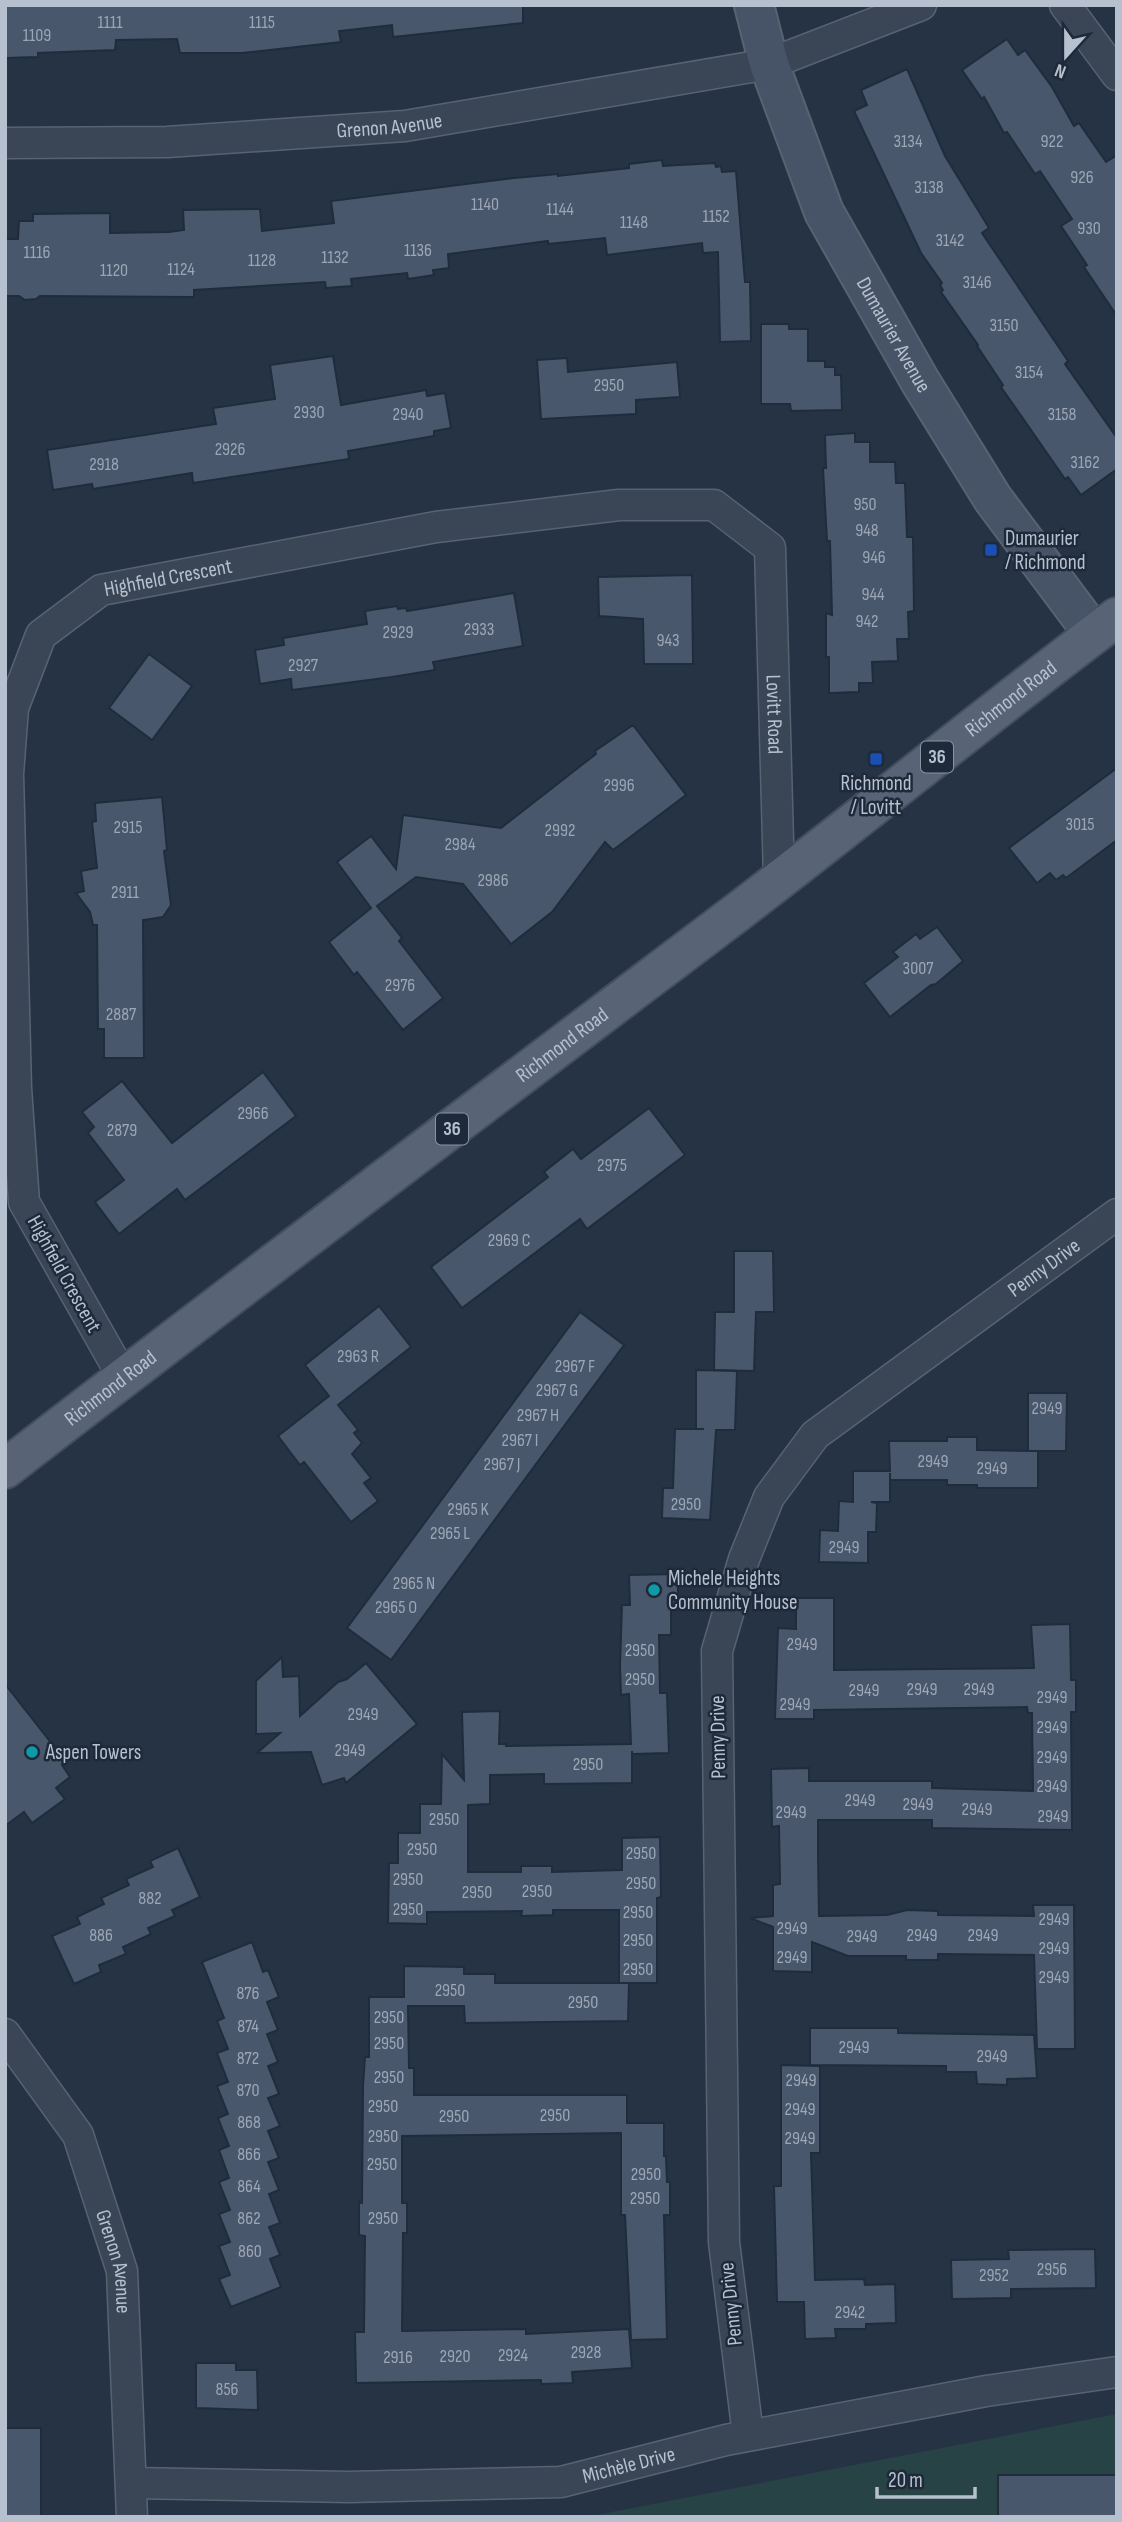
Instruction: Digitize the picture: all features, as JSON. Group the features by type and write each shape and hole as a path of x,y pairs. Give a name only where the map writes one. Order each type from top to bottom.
{"main road":[{"name":"Richmond Road","path":"5,1469 122,1377 339,1216 779,879 1105,626"}],"street":[{"name":"Dumaurier Avenue","path":"754,5 769,64 824,212 993,499 1105,626"},
{"name":"Grenon Avenue","path":"5,143 167,142 405,126 769,64 921,5"},
{"path":"1065,5 1117,75"},
{"name":"Highfield Crescent","path":"122,1377 23,1202 16,1088 8,774 13,708 41,635 101,590 436,527 619,505 714,505 770,548"},
{"name":"Lovitt Road","path":"770,548 779,879"},
{"name":"Penny Drive","path":"748,2435 724,2242 717,1663 717,1651 744,1559 769,1497 815,1435 1117,1214"},
{"name":"Grenon Avenue","path":"5,2034 78,2135 122,2271 132,2517"},
{"name":"Michèle Drive","path":"132,2483 349,2487 561,2482 748,2435 973,2393 1117,2371"}],"green space":[{"path":"1117,2414 1117,2517 586,2517"}],"building":[{"path":"5,5 523,5 523,23 393,37 392,25 339,31 341,42 242,53 180,53 177,39 116,40 115,50 38,53 38,57 5,58"},
{"path":"1007,39 1018,55 1025,50 1052,87 1074,126 1079,123 1106,162 1117,155 1117,316 1084,267 1087,265 1061,226 1072,219 1040,171 1035,174 1007,132 1004,133 984,97 982,99 962,70"},
{"path":"907,69 945,156 989,228 982,233 1068,361 1065,364 1117,438 1117,469 1081,495 1068,477 1065,479 1001,387 1003,385 978,345 941,292 942,283 921,253 854,111 867,105 861,90"},
{"path":"662,160 663,166 715,163 716,167 721,166 722,172 736,171 745,282 750,282 751,341 720,342 718,252 703,253 702,243 607,255 605,238 548,244 548,241 448,254 449,268 433,270 434,275 408,279 407,273 351,279 352,286 326,288 325,282 194,290 194,297 40,296 25,300 19,296 5,296 5,239 18,239 19,221 33,221 33,214 110,213 110,233 169,232 184,230 183,210 260,209 262,231 334,223 331,201 514,178 629,168 629,164"},
{"path":"761,324 789,324 789,329 808,329 808,361 825,361 825,367 835,367 835,375 841,375 842,410 791,411 790,404 761,404"},
{"path":"333,356 341,405 426,390 427,396 445,393 451,428 434,431 434,436 348,451 349,459 193,483 192,473 93,489 92,484 53,490 47,450 216,424 213,408 275,399 270,365"},
{"path":"567,358 568,372 677,362 680,397 636,400 636,414 541,419 537,360"},
{"path":"855,433 855,442 870,442 870,462 895,462 896,483 905,483 907,537 913,537 914,611 908,612 909,639 897,639 898,661 872,662 873,683 859,683 859,692 829,693 826,613 832,615 830,541 827,541 823,468 826,468 825,435"},
{"path":"692,575 693,664 644,664 643,619 599,616 598,577"},
{"path":"514,593 523,646 433,662 435,670 392,677 292,690 291,679 260,684 255,650 284,645 283,638 367,624 365,611 397,606 398,609 406,608 407,611"},
{"path":"149,654 192,686 152,740 109,708"},
{"path":"633,725 686,795 613,850 605,842 552,912 511,944 463,884 416,877 377,906 402,938 399,941 443,998 403,1030 357,972 354,975 329,942 371,908 337,862 371,836 396,869 403,815 501,828 596,754 595,751"},
{"path":"1117,768 1117,840 1066,878 1063,875 1056,880 1050,873 1037,883 1009,848"},
{"path":"162,797 167,850 164,851 171,905 163,917 143,920 144,1058 104,1058 104,1029 98,1029 97,925 93,925 90,912 76,893 84,891 81,871 97,868 92,822 96,821 95,803"},
{"path":"937,927 963,961 890,1017 864,983 898,957 893,952 916,934 920,939"},
{"path":"263,1072 296,1116 185,1200 177,1189 119,1234 95,1202 124,1180 88,1133 94,1127 82,1112 122,1081 172,1143"},
{"path":"649,1108 685,1155 587,1229 580,1219 462,1308 431,1267 548,1177 544,1172 573,1149 581,1159"},
{"path":"734,1251 773,1251 774,1312 756,1312 754,1371 714,1370 715,1312 734,1312"},
{"path":"379,1306 411,1347 338,1405 358,1430 354,1433 362,1443 352,1454 371,1478 364,1483 378,1501 351,1522 304,1462 300,1465 278,1436 329,1396 305,1365"},
{"path":"580,1312 624,1345 391,1660 347,1628"},
{"path":"696,1370 737,1371 735,1430 716,1430 710,1520 662,1518 663,1488 673,1488 675,1429 696,1429"},
{"path":"1028,1393 1067,1393 1066,1451 1028,1451"},
{"path":"947,1437 977,1437 977,1450 1038,1451 1038,1488 977,1488 977,1485 947,1485 947,1480 890,1480 890,1502 871,1502 877,1503 876,1532 868,1532 868,1563 819,1562 820,1530 838,1531 839,1501 853,1502 853,1471 890,1471 889,1441 947,1441"},
{"path":"678,1574 678,1605 671,1605 671,1635 659,1635 660,1693 667,1693 669,1753 632,1754 632,1783 544,1784 544,1774 490,1775 490,1804 468,1805 468,1872 521,1872 521,1866 552,1866 552,1872 622,1870 622,1838 660,1837 661,1897 657,1898 657,1983 619,1983 619,1910 553,1910 553,1915 521,1916 522,1911 427,1912 427,1924 388,1923 389,1863 398,1863 398,1833 420,1833 420,1804 441,1804 442,1754 464,1780 462,1712 500,1711 499,1744 506,1746 631,1744 629,1694 621,1695 620,1666 622,1605 630,1605 629,1575"},
{"path":"796,1598 834,1598 834,1670 1034,1668 1031,1625 1070,1624 1071,1680 1076,1680 1076,1712 1071,1712 1072,1830 932,1828 932,1820 818,1820 818,1856 819,1916 887,1915 907,1910 938,1911 938,1915 1034,1916 1033,1905 1074,1905 1075,2049 1037,2049 1034,1955 938,1954 938,1960 906,1960 906,1956 848,1956 812,1942 812,1972 773,1971 773,1927 750,1918 773,1916 773,1885 780,1884 779,1826 772,1827 771,1769 809,1768 809,1781 932,1781 932,1788 1033,1791 1032,1713 1028,1713 1027,1707 814,1710 814,1719 775,1719 778,1628 796,1629"},
{"path":"282,1657 283,1677 299,1676 300,1716 338,1682 347,1679 366,1663 417,1724 346,1783 344,1778 322,1785 311,1752 257,1753 280,1733 256,1734 256,1681"},
{"name":"Aspen Towers","path":"5,1684 66,1762 62,1765 70,1777 56,1788 65,1799 32,1823 24,1812 5,1826"},
{"path":"178,1848 200,1897 172,1910 175,1916 148,1928 151,1934 123,1947 126,1954 99,1965 101,1972 74,1984 52,1936 80,1924 77,1917 104,1904 101,1898 129,1885 126,1879 153,1867 150,1861"},
{"path":"252,1942 263,1972 268,1970 279,1997 267,2002 278,2030 267,2034 278,2062 268,2066 279,2094 268,2098 280,2126 268,2131 279,2158 268,2162 279,2190 269,2194 280,2223 269,2227 280,2255 270,2259 281,2287 231,2307 219,2279 230,2275 219,2246 230,2242 219,2214 230,2210 219,2182 229,2178 219,2150 229,2146 218,2118 228,2114 217,2086 228,2082 217,2053 228,2049 217,2021 224,2018 202,1962"},
{"path":"404,1966 464,1967 464,1974 495,1974 495,1983 629,1983 628,2021 465,2023 464,2006 408,2006 409,2068 414,2068 414,2095 627,2095 627,2123 664,2123 664,2156 667,2182 670,2182 670,2215 664,2215 667,2339 631,2340 625,2215 621,2215 621,2133 402,2136 402,2203 407,2203 407,2233 403,2233 402,2331 526,2329 526,2334 629,2329 632,2368 572,2372 573,2383 541,2384 541,2380 356,2383 355,2332 364,2332 365,2236 359,2235 359,2202 362,2203 363,2086 365,2057 369,2057 369,1997 404,1997"},
{"path":"810,2028 898,2028 898,2033 1034,2035 1037,2078 1007,2079 1007,2085 977,2084 976,2072 946,2072 946,2066 810,2065"},
{"path":"781,2065 820,2066 820,2153 811,2153 815,2280 864,2279 865,2285 895,2284 896,2323 866,2324 866,2329 835,2329 836,2338 805,2339 804,2302 777,2302 774,2186 781,2186"},
{"path":"1095,2249 1096,2288 1011,2289 1011,2298 952,2299 951,2260 1009,2259 1008,2250"},
{"path":"196,2363 236,2363 236,2370 257,2370 258,2410 196,2408"},
{"path":"5,2428 41,2428 41,2517 5,2517"},
{"path":"998,2475 1117,2475 1117,2517 998,2517"}],"place":[{"name":"Dumaurier / Richmond","path":"991,550"},
{"name":"Richmond / Lovitt","path":"876,759"},
{"name":"Michele Heights Community House","path":"654,1590"},
{"name":"Aspen Towers","path":"32,1752"}]}
